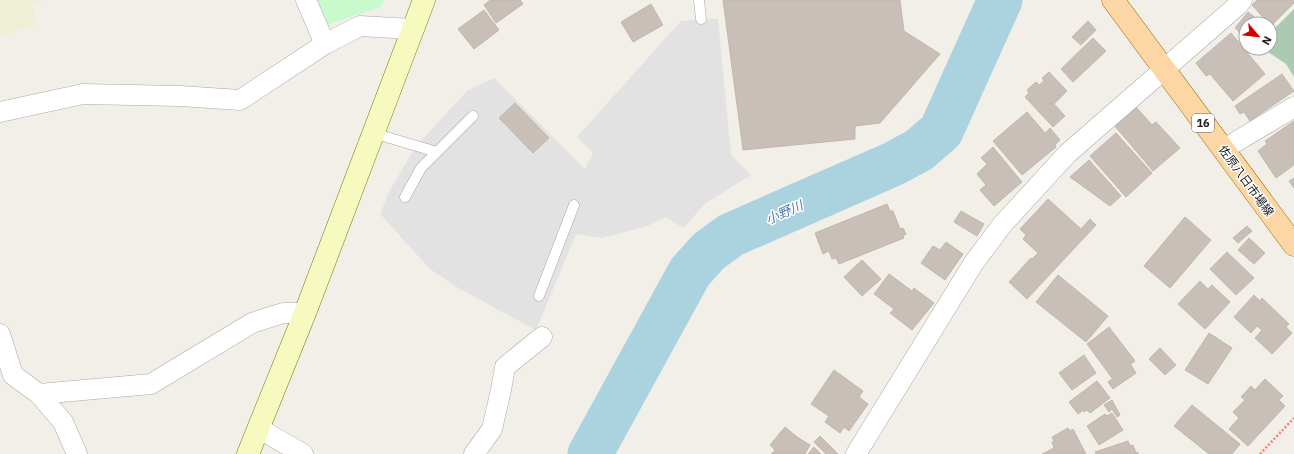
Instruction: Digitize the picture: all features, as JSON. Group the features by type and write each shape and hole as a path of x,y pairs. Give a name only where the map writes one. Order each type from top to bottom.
{"main road":[{"name":"佐原八日市場線","path":"1113,0 1294,245"}],"street":[{"path":"306,0 325,44"},
{"path":"248,454 305,313 424,0"},
{"path":"856,454 973,264 1002,225 1067,154 1238,6 1242,0"},
{"path":"0,112 83,94 180,96 240,100 325,44 360,26 412,29"},
{"path":"1224,150 1294,107"},
{"path":"39,394 151,384 252,323 283,312 305,313"},
{"path":"0,334 13,375 39,394 63,422 77,454"},
{"path":"474,454 492,429 505,367 542,337"},
{"path":"258,428 303,454"}],"lane":[{"path":"699,0 701,19"},
{"path":"405,197 421,168 473,116"},
{"path":"373,133 437,152"},
{"path":"539,296 574,205"}],"path":[{"path":"1260,454 1294,418"}],"green space":[{"path":"0,0 44,0 32,4 38,25 0,36"},
{"path":"313,0 384,0 381,7 324,26"},
{"path":"1294,9 1294,77 1286,64 1274,56 1278,56 1278,25"}],"shaded area":[{"path":"718,19 731,155 751,175 706,203 683,228 666,217 647,226 602,238 576,234 536,330 460,289 430,269 380,214 390,190 416,146 468,90 494,78 585,169 593,153 577,137 681,21"}],"building":[{"path":"490,0 520,0 523,4 496,23 484,5"},
{"path":"723,0 900,0 904,31 940,54 880,123 855,126 855,139 743,150"},
{"path":"1257,0 1294,0 1294,3 1278,19 1278,16 1262,16 1252,5"},
{"path":"651,4 663,25 633,42 621,22"},
{"path":"484,10 499,30 474,49 458,29"},
{"path":"1248,12 1253,16 1245,16"},
{"path":"1088,21 1096,30 1081,45 1072,37"},
{"path":"1231,33 1238,41 1238,56 1250,56 1265,74 1233,101 1210,74 1206,76 1196,63"},
{"path":"1093,38 1106,51 1073,82 1061,69"},
{"path":"1049,72 1067,91 1054,104 1065,116 1053,127 1025,97 1029,93 1027,90 1036,82 1039,85 1044,81 1042,78"},
{"path":"1282,74 1294,91 1250,121 1244,112 1240,114 1235,106"},
{"path":"515,103 549,138 533,153 499,118"},
{"path":"1136,107 1152,125 1156,122 1180,148 1153,171 1114,125"},
{"path":"1027,112 1045,133 1050,128 1060,140 1055,145 1056,147 1022,175 993,141"},
{"path":"1294,121 1294,165 1276,178 1258,151 1267,144 1265,141"},
{"path":"1116,133 1152,173 1126,197 1090,156"},
{"path":"993,147 1022,182 994,206 980,190 986,185 977,174 987,164 981,158"},
{"path":"1089,160 1121,196 1110,206 1070,177"},
{"path":"1294,178 1294,188 1289,181"},
{"path":"1048,199 1081,229 1090,219 1096,225 1027,299 1009,282 1031,258 1032,259 1038,253 1023,239 1026,235 1020,229"},
{"path":"887,204 890,211 893,211 900,229 903,228 906,234 903,236 904,238 839,264 836,258 832,259 829,251 823,254 815,233"},
{"path":"961,211 984,224 977,236 954,222"},
{"path":"1185,217 1211,240 1170,288 1144,266"},
{"path":"1247,226 1252,231 1238,243 1233,238"},
{"path":"1249,238 1265,253 1254,264 1238,250"},
{"path":"946,242 963,254 945,280 921,263 933,246 940,250"},
{"path":"1227,252 1254,278 1236,295 1210,269"},
{"path":"862,260 881,279 862,296 844,277"},
{"path":"889,274 912,291 914,288 934,303 912,330 890,313 894,309 874,294"},
{"path":"1058,275 1108,316 1086,342 1036,302"},
{"path":"1200,281 1208,289 1212,285 1230,302 1205,329 1178,304"},
{"path":"1254,295 1260,301 1262,298 1289,324 1286,327 1292,333 1272,354 1255,338 1262,330 1257,326 1251,333 1234,317"},
{"path":"1109,327 1135,361 1112,378 1087,344"},
{"path":"1209,333 1232,348 1208,384 1185,370"},
{"path":"1160,348 1176,365 1165,375 1149,359"},
{"path":"1084,355 1096,373 1072,390 1059,373"},
{"path":"1131,365 1136,373 1113,389 1108,382"},
{"path":"834,370 863,391 859,397 868,404 849,431 844,427 840,433 825,422 829,416 811,404"},
{"path":"1265,379 1283,396 1279,400 1285,406 1248,446 1229,429 1239,418 1233,412 1245,400 1241,397 1251,386 1255,390"},
{"path":"1097,381 1110,398 1090,413 1087,410 1084,412 1083,410 1078,414 1069,402"},
{"path":"1112,400 1120,415 1117,417 1112,409 1109,412 1104,405"},
{"path":"1192,405 1240,444 1232,454 1209,454 1174,426"},
{"path":"1112,413 1123,430 1099,445 1087,426 1105,414 1107,416"},
{"path":"785,427 810,445 805,454 771,454 775,450 770,445"},
{"path":"1068,428 1070,431 1073,429 1086,454 1042,454 1054,448 1052,442 1054,441 1052,437"},
{"path":"820,436 838,454 826,454 814,442"},
{"path":"1128,441 1130,446 1133,445 1136,453 1138,452 1138,454 1096,454 1095,452"},
{"path":"814,447 821,454 808,454"}],"waterway":[{"name":"小野川","path":"590,454 690,272 709,251 731,235 893,164 919,150 941,131 1000,0"}]}
